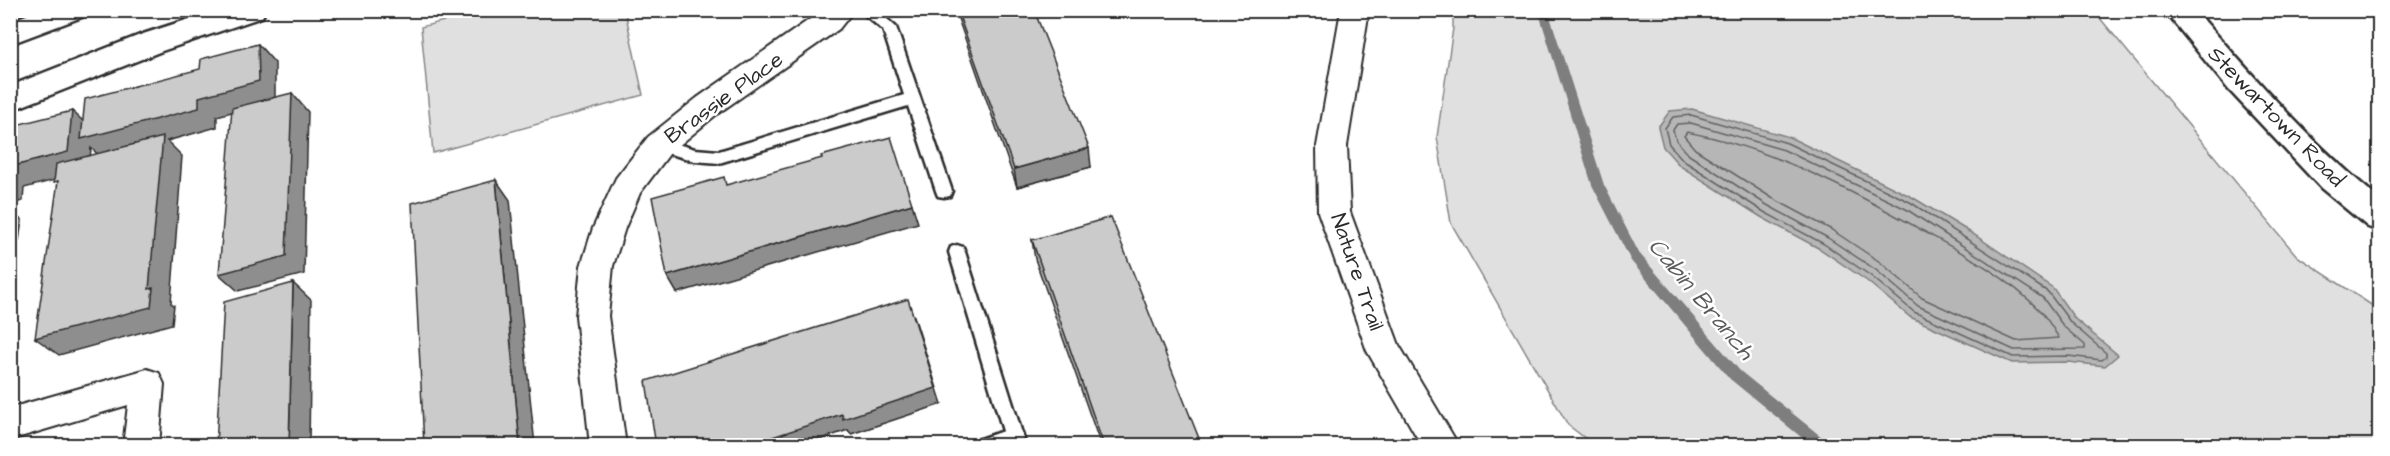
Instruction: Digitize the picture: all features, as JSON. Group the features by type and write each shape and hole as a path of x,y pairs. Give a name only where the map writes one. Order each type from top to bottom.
{"main road":[{"path":"10,33 72,10"},
{"path":"10,99 151,43 252,10"},
{"name":"Stewartown Road","path":"2178,10 2240,82 2332,179 2379,218"}],"street":[{"name":"Brassie Place","path":"608,446 592,316 597,266 609,228 627,187 659,146 707,106 830,22 840,10"},
{"name":"Nature Trail","path":"1356,10 1332,146 1334,212 1384,351 1442,446"},
{"path":"10,424 147,384 141,446"}],"lane":[{"path":"866,10 889,27 944,190"},
{"path":"659,146 719,158 913,98"},
{"path":"957,252 1016,441 984,446"}],"shaded area":[{"path":"486,10 625,11 643,95 433,153 421,27"},
{"path":"1453,11 2094,11 2297,256 2379,310 2379,445 1594,445 1568,425 1451,223 1437,137 1453,28"}],"water":[{"path":"1692,109 1789,137 1912,197 1973,234 2053,288 2075,319 2118,355 2105,366 2068,362 2012,363 1910,317 1867,281 1820,249 1761,217 1680,166 1663,147 1658,127 1670,111"}],"building":[{"path":"957,10 1034,10 1089,148 1014,169"},
{"path":"258,44 259,81 199,97 199,108 81,139 85,99 200,69 201,59"},
{"path":"292,93 286,256 219,274 232,108"},
{"path":"72,111 68,152 10,167 12,126"},
{"path":"163,137 149,289 153,288 151,307 35,338 58,181 54,182 56,164"},
{"path":"891,137 912,204 667,276 652,197 724,177 726,185"},
{"path":"496,180 520,446 424,446 412,203"},
{"path":"1111,217 1202,446 1104,446 1032,240"},
{"path":"293,283 289,446 216,446 224,302"},
{"path":"908,299 936,388 843,419 842,414 754,443 752,439 731,446 656,446 646,381"}],"waterway":[{"name":"Cabin Branch","path":"1543,10 1598,185 1635,257 1735,375 1823,446"}]}
